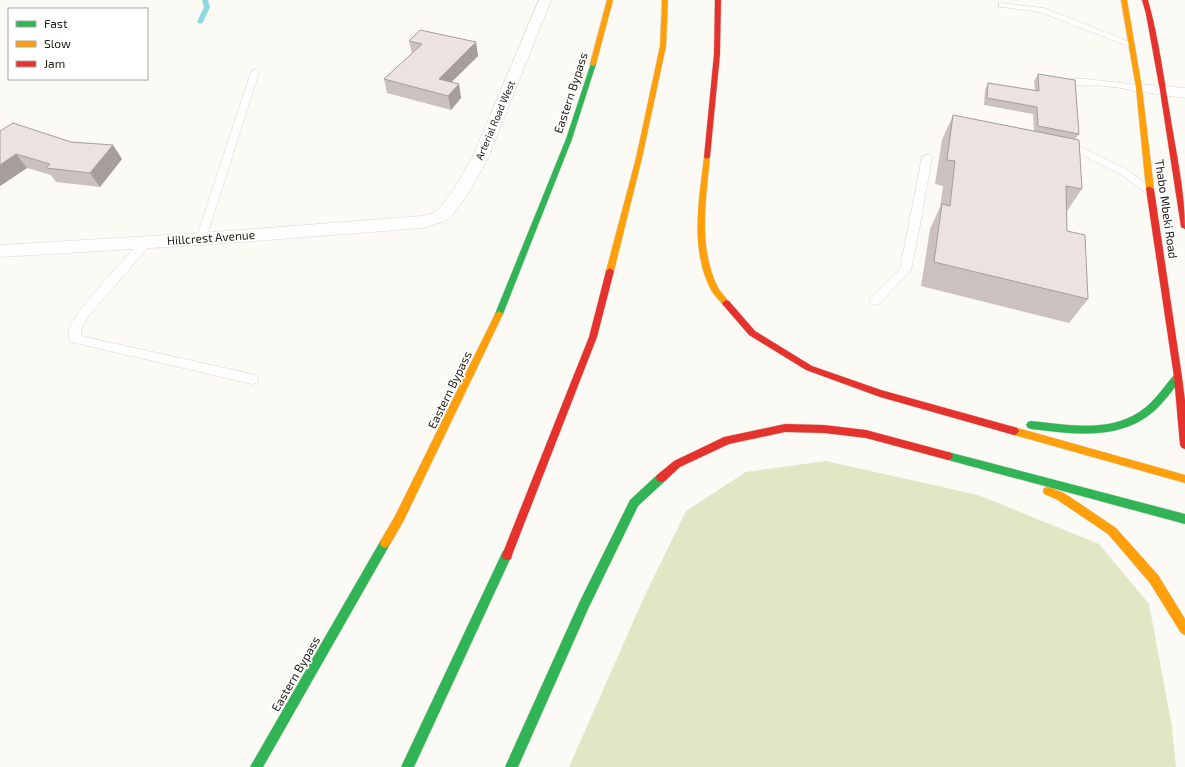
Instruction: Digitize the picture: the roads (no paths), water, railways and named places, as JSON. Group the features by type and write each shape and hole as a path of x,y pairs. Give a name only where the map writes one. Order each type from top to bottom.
{"main road":[{"name":"Eastern Bypass","path":"256,767 400,519 494,327 570,139 600,42 610,0"},
{"path":"407,767 509,551 593,337 641,151 663,46 665,0"},
{"path":"718,0 717,54 701,219 703,257 714,288 752,333 809,368 880,393 1185,479"},
{"name":"Thabo Mbeki Road","path":"1124,0 1139,88 1150,191 1178,377 1185,445"},
{"name":"Thabo Mbeki Road","path":"1145,1 1163,91 1185,227"},
{"path":"970,418 1094,431 1115,428 1132,422 1146,413 1178,377"},
{"path":"511,767 584,605 634,503 677,464 727,440 785,428 824,429 866,434 1185,519"},
{"path":"955,457 1060,496 1112,531 1154,579 1185,629"}],"street":[{"name":"Arterial Road West","path":"423,222 439,218 445,213 461,191 480,158 545,0"},
{"path":"1139,88 1185,93"},
{"name":"Hillcrest Avenue","path":"0,251 201,239 423,222"}],"lane":[{"path":"1002,6 1040,10 1132,44"},
{"path":"201,239 255,72"},
{"path":"1060,85 1064,83 1078,82 1139,88"},
{"path":"1072,158 1068,142 1124,172 1150,191"},
{"path":"875,301 905,270 915,226 927,157"},
{"path":"146,242 84,314 75,330 75,339 252,379"}],"waterway":[{"path":"200,22 207,7 205,0"}]}
